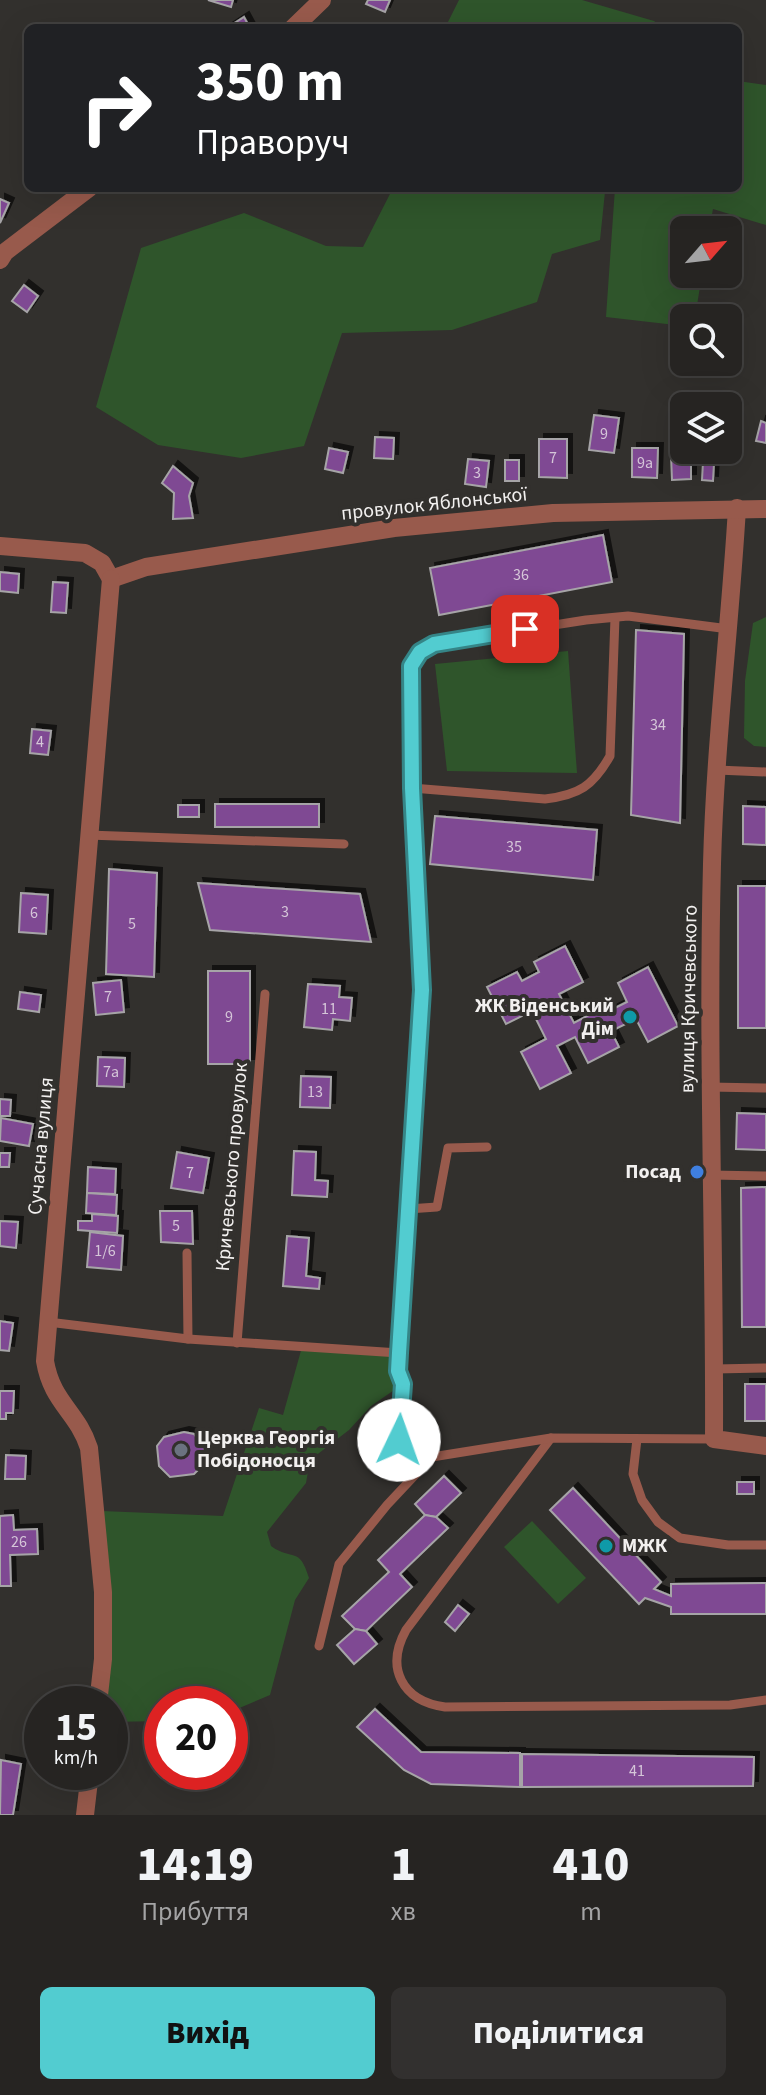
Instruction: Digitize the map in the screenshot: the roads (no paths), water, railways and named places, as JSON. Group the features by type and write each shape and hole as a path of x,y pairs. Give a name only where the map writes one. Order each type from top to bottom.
{"street":[{"path":"297,24 322,0"},
{"path":"0,260 5,252 84,192"},
{"name":"вулиця Кричевського","path":"714,1439 709,1087 712,864 720,707 737,508"},
{"name":"провулок Яблонської","path":"111,579 146,567 394,528 553,513 766,509"},
{"path":"0,546 85,553 102,563 111,579"},
{"name":"Сучасна вулиця","path":"100,1686 103,1592 89,1448 83,1430 58,1400 49,1381 45,1361 111,579"},
{"path":"714,1439 766,1446"},
{"path":"85,1815 88,1790"}],"lane":[{"path":"714,1439 551,1438 432,1457 416,1457 408,1453 399,1440 403,1384 398,1371 422,990 409,676 420,652 434,644 635,616 729,629"},
{"path":"412,788 545,799 566,797 584,788 600,774 610,756 615,618"},
{"path":"717,770 766,772"},
{"path":"88,835 344,844"},
{"name":"Кричевського провулок","path":"237,1343 265,994"},
{"path":"709,1087 766,1088"},
{"path":"408,1209 437,1207 448,1148 487,1147"},
{"path":"711,1175 766,1176"},
{"path":"187,1253 188,1339"},
{"path":"48,1322 188,1339 399,1353"},
{"path":"715,1369 766,1368"},
{"path":"551,1438 406,1630 396,1658 406,1687 416,1698 430,1705 445,1707 730,1705 766,1700"},
{"path":"637,1439 633,1474 642,1500 658,1522 680,1538 728,1545 766,1545"},
{"path":"319,1646 339,1564 387,1505 432,1457"}],"place":[{"name":"ЖК Віденський Дім","path":"630,1017"},
{"name":"Посад","path":"697,1172"},
{"name":"Церква Георгія Побідоносця","path":"181,1450"},
{"name":"МЖК","path":"606,1546"}]}
